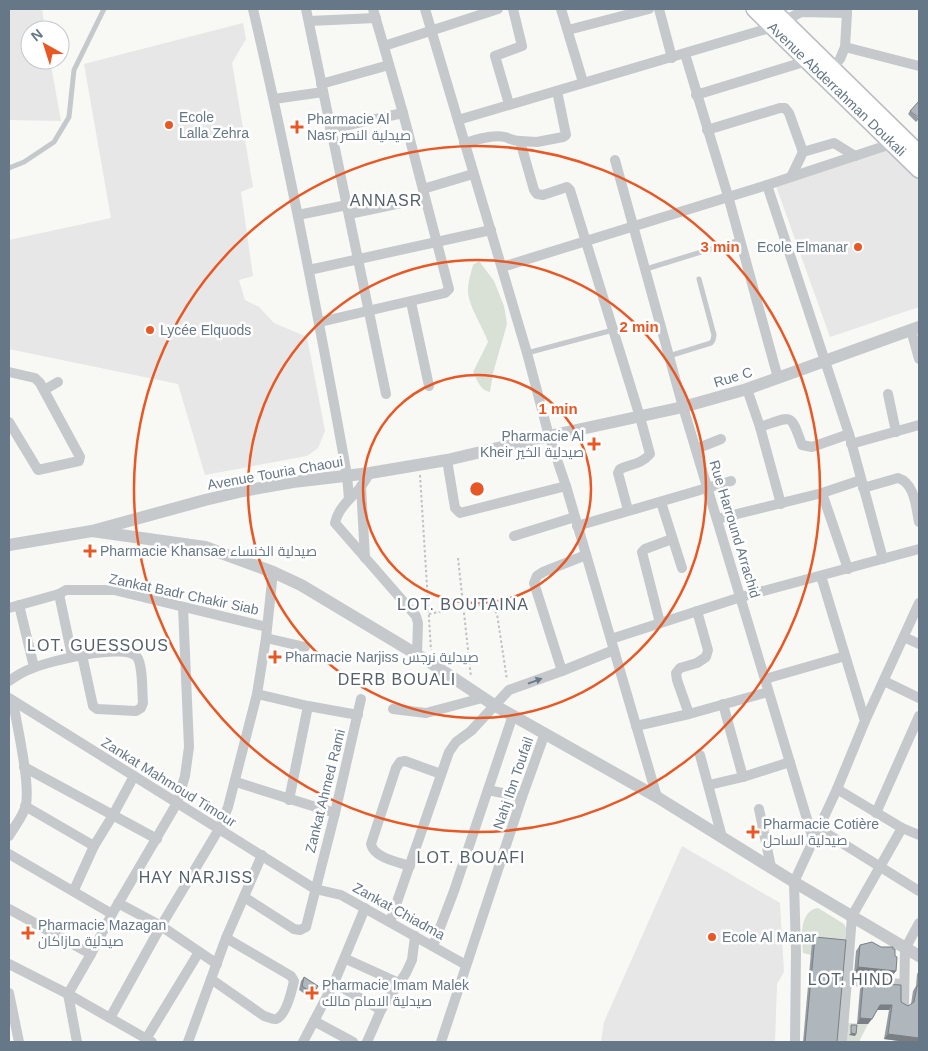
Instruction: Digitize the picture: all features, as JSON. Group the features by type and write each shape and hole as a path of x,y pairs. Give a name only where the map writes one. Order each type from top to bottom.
{"main road":[{"name":"Avenue Abderrahman Doukali","path":"754,9 779,24 832,69 898,141 919,170"},
{"name":"Avenue Abderrahman Doukali","path":"772,9 779,24 807,61 898,141 919,152"}],"street":[{"path":"253,9 274,99 320,322 347,475 349,499"},
{"path":"306,9 386,394"},
{"path":"425,9 527,352 549,436 566,486 657,797"},
{"path":"384,46 498,9"},
{"path":"509,104 495,56 522,46 513,9"},
{"path":"561,9 583,82"},
{"path":"568,30 648,9"},
{"path":"659,9 672,58"},
{"path":"458,120 583,82 685,54 779,24 801,12 847,11 845,47 840,59 832,69"},
{"path":"308,21 374,13 403,113 449,290 445,293 411,302 320,322"},
{"path":"845,47 917,68"},
{"path":"685,54 728,196 778,378"},
{"path":"696,95 807,61"},
{"path":"274,99 322,88 389,64"},
{"path":"464,143 491,137 504,137 512,141 538,142 564,137 566,134 557,91"},
{"path":"707,130 784,108 789,113 803,152 791,177"},
{"path":"330,129 403,113"},
{"path":"520,141 534,192 543,195 567,187 570,190 640,417 650,454 641,462 620,469 618,473 628,510"},
{"path":"502,267 767,185 898,141"},
{"path":"803,152 834,143 855,156"},
{"name":"Rue Harround Arrachid","path":"615,160 683,407 742,597 768,692 813,839"},
{"path":"298,215 348,209 424,194 473,174"},
{"path":"767,185 826,360 883,559"},
{"path":"309,270 490,230"},
{"path":"411,302 429,386"},
{"path":"915,329 919,359"},
{"name":"Rue C","path":"549,436 683,407 747,389 915,329"},
{"path":"9,372 35,378 44,390 80,457 78,461 38,470 9,422"},
{"path":"44,390 58,382"},
{"path":"747,389 760,427 781,504"},
{"path":"888,394 896,432"},
{"path":"760,427 786,418 790,419 794,422 802,445 812,447 919,426"},
{"name":"Avenue Touria Chaoui","path":"9,545 92,531 243,491 293,482 420,465 549,436"},
{"path":"696,449 721,439"},
{"path":"447,460 455,508 460,513 566,486"},
{"path":"370,473 362,486 349,499 336,517 335,523 416,616 418,623 417,654"},
{"path":"717,519 822,493 898,478 904,480 911,490 919,522"},
{"path":"514,536 661,502 731,481"},
{"path":"362,486 365,558"},
{"path":"822,493 848,568"},
{"path":"661,502 682,568"},
{"path":"92,531 205,547 273,572 318,595 417,654 494,705 657,797 794,882 919,956"},
{"path":"660,623 642,552 645,549 672,539"},
{"path":"611,639 742,597 919,549"},
{"path":"562,671 534,582 543,572 586,556"},
{"path":"110,1018 160,926 220,829 236,782 258,694 273,572"},
{"path":"821,576 865,722"},
{"name":"Zankat Badr Chakir Siab","path":"14,607 59,594 66,590 114,590 267,627"},
{"path":"9,680 34,667 77,656 125,651 136,656 140,662 143,703 141,708 136,712 97,709 93,706 77,656 59,594"},
{"path":"795,1042 796,952 794,882 919,603"},
{"path":"14,607 34,667"},
{"path":"76,1042 68,994 177,802 185,776 189,748 183,607"},
{"path":"689,714 676,673 680,668 697,663 706,657 708,650 697,611"},
{"path":"904,637 919,644"},
{"path":"266,638 304,647"},
{"path":"390,922 449,752 456,742 471,731 508,690 614,650"},
{"path":"765,679 845,656"},
{"path":"884,681 919,698"},
{"path":"636,726 689,714 768,692"},
{"path":"258,694 358,715"},
{"path":"393,709 426,713 478,695"},
{"path":"9,836 26,806 24,767 11,699"},
{"name":"Zankat Mahmoud Timour","path":"11,699 315,889"},
{"name":"Zankat Ahmed Rami","path":"244,897 294,928 300,930 306,927 361,699"},
{"path":"723,704 743,777"},
{"path":"289,800 308,706"},
{"path":"433,946 454,891 513,715"},
{"path":"876,813 919,716"},
{"name":"Nahj Ibn Toufail","path":"441,1042 545,733"},
{"path":"700,755 722,837"},
{"path":"410,866 377,854 371,844 396,768 400,762 405,761 441,774"},
{"path":"709,785 743,777 790,762"},
{"path":"24,767 157,839"},
{"path":"74,890 94,846 134,776"},
{"path":"236,782 335,813"},
{"path":"837,789 902,828 919,834"},
{"path":"488,790 522,797"},
{"path":"26,806 94,846"},
{"path":"760,809 772,867"},
{"path":"818,828 919,891"},
{"path":"842,1042 852,916 902,828"},
{"path":"9,854 74,890 112,914"},
{"path":"188,1042 226,938 262,855"},
{"name":"Zankat Chiadma","path":"315,889 341,895 466,965"},
{"path":"118,903 160,926 217,964"},
{"path":"303,1042 346,958 365,908"},
{"path":"9,909 91,954"},
{"path":"904,1004 905,948 919,923"},
{"path":"366,1042 381,1010 412,960 415,936"},
{"path":"212,978 258,1012 273,1019 282,1014 290,998 294,981 291,976 226,938"},
{"path":"9,964 68,994 149,1040 199,952"},
{"path":"346,958 399,983"},
{"path":"847,981 904,984"},
{"path":"334,983 381,1010"},
{"path":"9,993 19,1042"},
{"path":"314,1021 352,1042"}],"lane":[{"path":"9,168 24,162 54,142 69,117 74,70 104,9"},
{"path":"646,269 740,240"},
{"path":"669,356 710,343 713,340 714,335 699,279"},
{"path":"527,352 614,330"}],"path":[{"path":"420,465 431,663"},
{"path":"458,558 478,695"},
{"path":"429,614 487,605 495,610 508,690"}],"shaded area":[{"path":"9,9 42,9 44,20 20,20 20,70 52,70 61,121 9,120"},
{"name":"Lycée Elquods","path":"243,23 246,39 232,63 253,187 241,192 253,276 239,280 245,300 259,307 274,323 307,337 325,431 318,448 307,456 205,475 178,384 9,349 9,240 111,218 84,64"},
{"name":"Ecole Elmanar","path":"889,147 919,178 919,307 830,337 776,186"},
{"path":"479,261 494,281 504,306 507,324 493,373 490,392 481,387 473,372 488,342 468,295 468,283 473,265"},
{"name":"Ecole Al Manar","path":"682,846 780,903 784,972 777,984 775,1042 601,1042 604,1022"},
{"path":"818,908 844,924 846,928 844,944 812,941 811,955 803,953 804,920 807,914"},
{"path":"848,1023 868,1024 859,1042 847,1042"}],"building":[{"path":"919,101 919,118 910,111"},
{"path":"815,937 846,940 837,1042 805,1042"},
{"path":"872,942 881,947 893,947 895,949 895,956 897,957 896,971 858,967 860,945"},
{"path":"304,977 318,986 313,994 302,986"},
{"path":"863,983 901,985 901,1002 908,1006 914,1002 917,986 919,986 919,1038 888,1034 892,1005 880,1005 872,1019 860,1018"},
{"path":"851,1025 857,1025 856,1034 851,1033"}],"place":[{"name":"Ecole Lalla Zehra","path":"169,125"},
{"name":"Pharmacie Al Nasr صيدلية النصر","path":"297,127"},
{"name":"Ecole Elmanar","path":"858,247"},
{"name":"Lycée Elquods","path":"150,330"},
{"name":"Pharmacie Al Kheir صيدلية الخير","path":"594,444"},
{"name":"Pharmacie Khansae صيدلية الخنساء","path":"90,551"},
{"name":"Pharmacie Narjiss صيدلية نرجس","path":"275,657"},
{"name":"Pharmacie Cotière صيدلية الساحل","path":"753,832"},
{"name":"Pharmacie Mazagan صيدلية مازاكان","path":"28,933"},
{"name":"Ecole Al Manar","path":"712,937"},
{"name":"Pharmacie Imam Malek صيدلية الامام مالك","path":"312,993"}],"district":[{"name":"ANNASR","path":"386,200"},
{"name":"LOT. BOUTAINA","path":"463,604"},
{"name":"LOT. GUESSOUS","path":"98,645"},
{"name":"DERB BOUALI","path":"397,679"},
{"name":"LOT. BOUAFI","path":"471,857"},
{"name":"HAY NARJISS","path":"196,877"},
{"name":"LOT. HIND","path":"851,979"}]}
